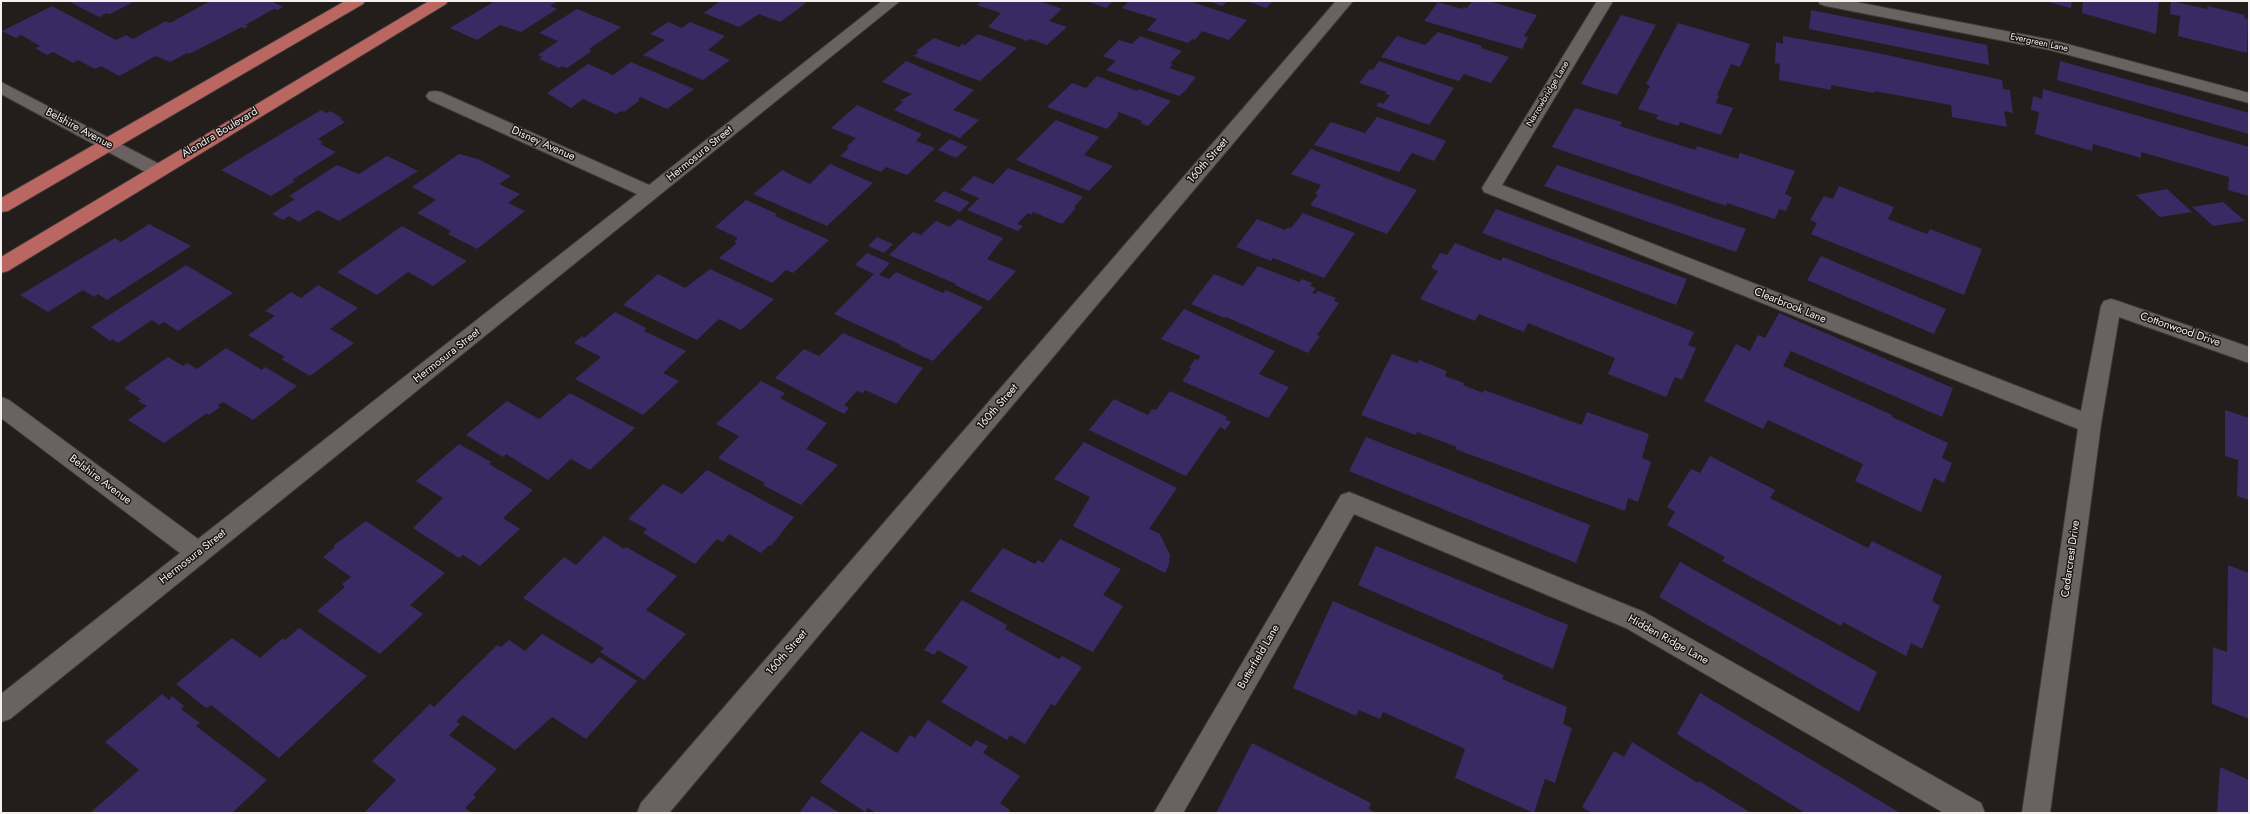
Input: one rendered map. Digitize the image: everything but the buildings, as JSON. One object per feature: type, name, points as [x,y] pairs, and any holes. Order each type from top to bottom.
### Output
[{"type":"main road","points":[[1,206],[357,1]]},
{"type":"main road","name":"Alondra Boulevard","points":[[1,266],[440,1]]},
{"type":"street","name":"Hermosura Street","points":[[1,710],[892,1]]},
{"type":"street","name":"160th Street","points":[[651,813],[1345,1]]},
{"type":"street","name":"Narrowbridge Lane","points":[[1491,188],[1606,1]]},
{"type":"street","name":"Evergreen Lane","points":[[1826,1],[2052,45],[2249,98]]},
{"type":"street","name":"Belshire Avenue","points":[[1,87],[158,171]]},
{"type":"street","name":"Disney Avenue","points":[[435,96],[651,193]]},
{"type":"street","name":"Clearbrook Lane","points":[[1491,188],[2090,424]]},
{"type":"street","name":"Cedarcrest Drive","points":[[2036,813],[2090,424],[2111,306]]},
{"type":"street","name":"Cottonwood Drive","points":[[2111,306],[2249,355]]},
{"type":"street","name":"Belshire Avenue","points":[[1,406],[198,553]]},
{"type":"street","name":"Butterfield Lane","points":[[1168,813],[1349,502]]},
{"type":"street","name":"Hidden Ridge Lane","points":[[1349,502],[1635,620],[1971,813]]}]
